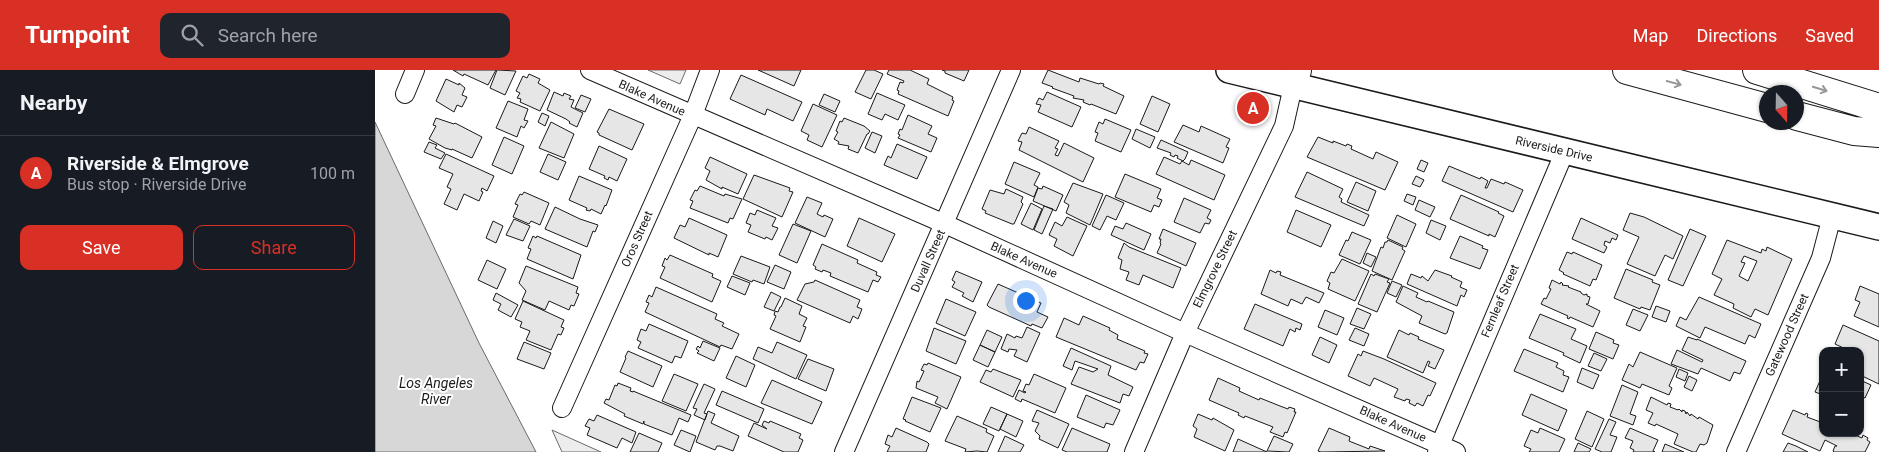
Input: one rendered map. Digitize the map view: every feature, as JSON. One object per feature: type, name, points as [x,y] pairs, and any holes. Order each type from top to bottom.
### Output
[{"type":"highway","points":[[1627,70],[1759,106]]},
{"type":"highway","points":[[1757,70],[1879,108]]},
{"type":"highway","points":[[1804,118],[1854,131],[1879,133]]},
{"type":"main road","name":"Riverside Drive","points":[[1229,70],[1295,78],[1565,151],[1879,227]]},
{"type":"street","points":[[405,94],[415,70]]},
{"type":"street","name":"Blake Avenue","points":[[590,70],[945,224],[1438,448],[1456,452]]},
{"type":"street","name":"Oros Street","points":[[562,408],[693,115],[710,70]]},
{"type":"street","name":"Duvall Street","points":[[843,452],[945,224],[1011,70]]},
{"type":"street","name":"Elmgrove Street","points":[[1134,452],[1185,333],[1284,126],[1295,78]]},
{"type":"street","name":"Fernleaf Street","points":[[1438,448],[1565,151]]},
{"type":"street","name":"Gatewood Street","points":[[1736,452],[1821,258],[1832,216]]},
{"type":"shaded area","points":[[648,70],[686,70],[680,84]]},
{"type":"shaded area","points":[[552,430],[601,452],[562,452]]},
{"type":"water","name":"Los Angeles River","points":[[375,122],[479,343],[536,452],[375,452]]},
{"type":"building","points":[[453,70],[496,70],[488,85],[464,74],[463,76]]},
{"type":"building","points":[[497,70],[516,71],[505,95],[490,88]]},
{"type":"building","points":[[758,70],[801,70],[794,86]]},
{"type":"building","points":[[866,70],[874,70],[883,74],[871,99],[855,92]]},
{"type":"building","points":[[889,70],[910,70],[929,79],[927,84],[953,97],[952,100],[954,101],[948,116],[898,94],[899,91],[897,90],[900,82],[903,83],[904,81],[887,74]]},
{"type":"building","points":[[942,70],[969,70],[964,81]]},
{"type":"building","points":[[1048,70],[1079,82],[1080,78],[1104,84],[1103,86],[1124,96],[1116,114],[1083,102],[1084,100],[1073,98],[1074,96],[1042,83]]},
{"type":"building","points":[[529,74],[540,79],[538,83],[550,90],[540,111],[520,102],[521,99],[517,98],[520,93],[516,91],[523,76],[527,78]]},
{"type":"building","points":[[741,75],[802,102],[793,121],[767,109],[765,115],[730,99]]},
{"type":"building","points":[[446,79],[459,85],[459,83],[465,88],[462,95],[467,97],[462,107],[457,105],[454,112],[436,101]]},
{"type":"building","points":[[554,92],[563,96],[564,93],[571,96],[569,99],[574,100],[571,107],[583,113],[577,127],[566,119],[547,110]]},
{"type":"building","points":[[1047,92],[1081,107],[1072,127],[1038,112],[1041,105],[1036,104],[1039,98],[1043,100]]},
{"type":"building","points":[[877,93],[905,105],[898,120],[885,114],[882,120],[868,114]]},
{"type":"building","points":[[824,94],[840,101],[835,112],[819,105]]},
{"type":"building","points":[[581,95],[591,99],[585,112],[575,108]]},
{"type":"building","points":[[1152,96],[1170,104],[1158,132],[1140,124]]},
{"type":"building","points":[[508,101],[528,109],[524,120],[528,121],[524,128],[521,126],[517,137],[496,128]]},
{"type":"building","points":[[813,104],[837,115],[822,147],[807,140],[809,135],[801,131]]},
{"type":"building","points":[[609,109],[644,124],[632,150],[599,135],[597,132]]},
{"type":"building","points":[[542,113],[549,116],[545,126],[538,122]]},
{"type":"building","points":[[908,115],[932,126],[928,134],[937,138],[931,152],[898,138],[900,129],[902,130]]},
{"type":"building","points":[[436,118],[455,123],[482,137],[472,158],[445,148],[429,139],[436,126],[433,125]]},
{"type":"building","points":[[844,118],[864,126],[870,131],[858,153],[848,149],[849,146],[838,144],[839,142],[834,139],[838,132],[836,131],[840,121],[842,122]]},
{"type":"building","points":[[1105,119],[1131,130],[1121,152],[1095,141],[1098,133],[1095,132],[1099,122],[1103,124]]},
{"type":"building","points":[[551,122],[574,134],[564,158],[539,148]]},
{"type":"building","points":[[1183,125],[1199,132],[1201,126],[1230,139],[1226,147],[1229,148],[1223,163],[1174,142]]},
{"type":"building","points":[[1029,127],[1059,141],[1055,148],[1058,149],[1055,155],[1058,156],[1064,143],[1094,158],[1083,182],[1019,150],[1022,142],[1018,141],[1022,133],[1026,134]]},
{"type":"building","points":[[1136,129],[1155,137],[1150,148],[1132,139]]},
{"type":"building","points":[[872,132],[882,136],[875,153],[865,148]]},
{"type":"building","points":[[504,137],[524,146],[512,174],[492,165]]},
{"type":"building","points":[[1318,137],[1333,143],[1333,141],[1346,146],[1347,144],[1352,146],[1351,149],[1373,159],[1376,152],[1398,162],[1385,190],[1307,157]]},
{"type":"building","points":[[1161,140],[1188,152],[1185,159],[1183,161],[1177,158],[1178,156],[1175,155],[1174,157],[1170,155],[1171,153],[1157,148]]},
{"type":"building","points":[[429,142],[437,145],[435,148],[445,153],[441,159],[424,152]]},
{"type":"building","points":[[897,144],[927,157],[917,179],[884,165],[888,156],[891,158]]},
{"type":"building","points":[[599,146],[627,159],[617,181],[609,177],[608,180],[604,178],[605,176],[589,169]]},
{"type":"building","points":[[446,154],[494,176],[487,191],[482,188],[481,191],[483,192],[479,201],[464,194],[457,210],[444,204],[451,189],[447,187],[453,174],[439,168]]},
{"type":"building","points":[[548,154],[566,162],[558,180],[540,172]]},
{"type":"building","points":[[710,157],[747,174],[738,194],[722,187],[722,189],[706,180],[710,171],[705,168]]},
{"type":"building","points":[[1164,157],[1180,164],[1182,161],[1189,165],[1191,160],[1225,175],[1214,200],[1156,174]]},
{"type":"building","points":[[1421,160],[1428,163],[1424,172],[1417,169]]},
{"type":"building","points":[[1014,162],[1040,173],[1034,185],[1038,187],[1034,197],[1005,184]]},
{"type":"building","points":[[1449,166],[1488,181],[1485,188],[1487,188],[1491,179],[1504,184],[1505,182],[1523,190],[1513,212],[1442,181]]},
{"type":"building","points":[[1307,172],[1343,189],[1339,197],[1342,199],[1341,202],[1369,215],[1364,226],[1295,197]]},
{"type":"building","points":[[1125,174],[1161,189],[1157,198],[1162,200],[1159,207],[1154,205],[1151,212],[1115,197]]},
{"type":"building","points":[[754,175],[790,188],[789,191],[793,192],[782,217],[743,199]]},
{"type":"building","points":[[579,176],[612,190],[601,214],[591,209],[590,211],[586,210],[587,208],[569,200]]},
{"type":"building","points":[[1416,176],[1424,180],[1420,187],[1412,184]]},
{"type":"building","points":[[1356,182],[1376,191],[1368,211],[1347,202]]},
{"type":"building","points":[[1073,183],[1103,194],[1090,225],[1066,213],[1069,205],[1064,202]]},
{"type":"building","points":[[700,186],[724,196],[725,194],[742,199],[733,219],[730,218],[728,223],[690,208],[693,201],[690,200],[695,190],[697,191]]},
{"type":"building","points":[[1043,186],[1063,195],[1056,211],[1033,201],[1038,188],[1042,189]]},
{"type":"building","points":[[1006,189],[1023,197],[1021,202],[1023,204],[1014,224],[985,213],[986,211],[982,209],[990,190],[1004,194]]},
{"type":"building","points":[[524,192],[549,203],[540,225],[531,221],[529,224],[513,217],[518,205],[515,204],[520,194],[522,195]]},
{"type":"building","points":[[1407,194],[1416,197],[1413,205],[1404,201]]},
{"type":"building","points":[[1106,195],[1124,203],[1116,220],[1107,216],[1100,230],[1092,226]]},
{"type":"building","points":[[1461,195],[1504,216],[1495,237],[1450,219]]},
{"type":"building","points":[[807,197],[822,203],[817,214],[833,219],[825,237],[795,223]]},
{"type":"building","points":[[1184,198],[1211,210],[1207,218],[1211,220],[1209,224],[1205,223],[1200,233],[1174,222]]},
{"type":"building","points":[[1419,200],[1435,207],[1430,217],[1415,210]]},
{"type":"building","points":[[1031,203],[1042,209],[1033,230],[1021,224]]},
{"type":"building","points":[[1044,206],[1053,209],[1042,234],[1034,230]]},
{"type":"building","points":[[555,207],[598,225],[595,232],[593,231],[587,247],[545,229]]},
{"type":"building","points":[[757,210],[776,218],[772,226],[778,228],[772,240],[748,232],[751,225],[746,223],[750,213],[755,215]]},
{"type":"building","points":[[1296,210],[1331,225],[1321,247],[1287,232]]},
{"type":"building","points":[[1630,213],[1644,217],[1683,236],[1673,259],[1665,255],[1655,276],[1627,264],[1639,237],[1623,230]]},
{"type":"building","points":[[1397,215],[1416,224],[1406,247],[1387,238]]},
{"type":"building","points":[[1067,217],[1087,226],[1073,256],[1054,246],[1057,239],[1049,235],[1055,222],[1062,226]]},
{"type":"building","points":[[689,218],[727,235],[718,257],[709,253],[709,255],[674,238],[680,225],[685,227]]},
{"type":"building","points":[[859,218],[895,234],[882,262],[847,246]]},
{"type":"building","points":[[1581,218],[1618,235],[1616,240],[1612,238],[1610,243],[1605,241],[1604,245],[1607,247],[1604,253],[1572,239]]},
{"type":"building","points":[[514,219],[530,226],[523,241],[506,235]]},
{"type":"building","points":[[1431,220],[1446,226],[1440,240],[1426,233]]},
{"type":"building","points":[[493,221],[503,226],[496,243],[486,238]]},
{"type":"building","points":[[1126,223],[1151,234],[1144,250],[1111,235],[1115,226],[1123,229]]},
{"type":"building","points":[[793,224],[811,231],[797,263],[779,255]]},
{"type":"building","points":[[1163,229],[1196,243],[1186,266],[1157,253],[1161,244],[1161,239],[1159,239]]},
{"type":"building","points":[[1690,229],[1706,236],[1683,286],[1668,280]]},
{"type":"building","points":[[1352,232],[1371,240],[1360,264],[1339,255]]},
{"type":"building","points":[[533,236],[581,255],[573,279],[527,259],[531,249],[528,248]]},
{"type":"building","points":[[1460,236],[1488,250],[1480,269],[1450,258]]},
{"type":"building","points":[[1388,240],[1403,247],[1402,249],[1405,251],[1392,280],[1372,271],[1381,247],[1383,248]]},
{"type":"building","points":[[1727,240],[1761,253],[1762,249],[1766,251],[1767,247],[1792,259],[1768,315],[1755,309],[1751,317],[1733,308],[1734,304],[1714,295],[1722,279],[1712,274]],"holes":[[[1744,256],[1757,261],[1748,281],[1739,276],[1745,263],[1741,262]]]},
{"type":"building","points":[[1124,243],[1129,247],[1181,268],[1173,288],[1143,275],[1139,285],[1126,280],[1129,272],[1120,269],[1122,260],[1118,258]]},
{"type":"building","points":[[822,244],[858,260],[857,263],[877,272],[876,275],[881,277],[878,282],[873,280],[868,292],[830,276],[831,273],[815,269],[816,267],[813,265]]},
{"type":"building","points":[[1567,252],[1572,254],[1573,252],[1602,265],[1596,280],[1593,279],[1590,286],[1563,274],[1559,270]]},
{"type":"building","points":[[1367,253],[1376,257],[1371,267],[1363,263]]},
{"type":"building","points":[[670,255],[713,274],[712,277],[721,281],[712,302],[660,278],[665,267],[662,266],[665,258],[667,260]]},
{"type":"building","points":[[741,256],[770,267],[764,284],[753,280],[752,282],[733,274]]},
{"type":"building","points":[[1342,259],[1369,271],[1355,301],[1328,289],[1330,283],[1327,281],[1331,272],[1334,273]]},
{"type":"building","points":[[487,260],[506,269],[497,289],[478,280]]},
{"type":"building","points":[[775,265],[791,272],[784,289],[767,282]]},
{"type":"building","points":[[526,266],[578,287],[576,293],[579,294],[574,306],[571,305],[569,310],[549,301],[545,310],[522,300],[526,291],[519,283]]},
{"type":"building","points":[[1626,269],[1653,280],[1652,282],[1660,285],[1650,310],[1641,307],[1640,309],[1614,298]]},
{"type":"building","points":[[1270,270],[1276,273],[1277,271],[1281,272],[1280,275],[1324,293],[1319,303],[1306,297],[1302,304],[1291,299],[1288,306],[1261,294]]},
{"type":"building","points":[[1435,270],[1462,282],[1460,287],[1467,290],[1464,297],[1461,295],[1457,306],[1407,284],[1411,274],[1421,278],[1422,276],[1428,281]]},
{"type":"building","points":[[956,271],[982,282],[973,302],[962,296],[964,293],[952,287],[955,282],[952,280]]},
{"type":"building","points":[[1371,274],[1389,279],[1387,282],[1390,283],[1377,312],[1358,304]]},
{"type":"building","points":[[732,276],[750,283],[745,295],[727,287]]},
{"type":"building","points":[[815,280],[860,300],[857,307],[862,309],[858,319],[853,316],[850,323],[797,300],[805,284]]},
{"type":"building","points":[[1552,280],[1560,284],[1561,282],[1562,285],[1569,286],[1590,297],[1588,304],[1586,304],[1600,311],[1593,327],[1570,317],[1569,319],[1567,318],[1568,316],[1541,304],[1551,289],[1549,288]]},
{"type":"building","points":[[1392,281],[1402,285],[1396,297],[1387,293]]},
{"type":"building","points":[[998,284],[1041,303],[1037,312],[1048,317],[1042,328],[1032,324],[1031,326],[987,305]]},
{"type":"building","points":[[1403,286],[1418,293],[1416,297],[1454,312],[1447,333],[1445,334],[1419,323],[1422,316],[1396,302]]},
{"type":"building","points":[[1860,286],[1879,294],[1879,327],[1854,316],[1860,302],[1855,300]]},
{"type":"building","points":[[656,287],[717,314],[715,319],[724,323],[722,326],[739,334],[732,349],[721,345],[720,347],[645,312],[649,303],[646,302],[649,295],[652,297]]},
{"type":"building","points":[[771,292],[781,297],[774,311],[764,307]]},
{"type":"building","points":[[496,293],[518,305],[511,317],[498,310],[501,304],[493,300]]},
{"type":"building","points":[[1699,297],[1761,324],[1755,338],[1749,335],[1745,344],[1705,327],[1700,338],[1676,326],[1680,317],[1686,320]]},
{"type":"building","points":[[785,298],[802,306],[799,314],[807,318],[803,326],[806,327],[800,342],[770,329],[776,316],[774,315],[775,311],[778,312]]},
{"type":"building","points":[[946,299],[976,312],[965,336],[936,323]]},
{"type":"building","points":[[523,301],[564,320],[561,327],[564,328],[561,335],[558,334],[551,350],[526,340],[530,331],[520,327],[522,322],[515,319]]},
{"type":"building","points":[[1255,304],[1302,324],[1300,330],[1296,328],[1295,332],[1290,329],[1283,346],[1244,329]]},
{"type":"building","points":[[1656,306],[1670,311],[1666,322],[1652,317]]},
{"type":"building","points":[[1357,308],[1371,314],[1364,329],[1350,324]]},
{"type":"building","points":[[1633,309],[1648,315],[1640,331],[1626,325]]},
{"type":"building","points":[[1325,310],[1344,318],[1337,335],[1318,327]]},
{"type":"building","points":[[1540,314],[1576,329],[1571,339],[1587,346],[1580,363],[1563,355],[1564,353],[1529,338]]},
{"type":"building","points":[[1083,316],[1110,328],[1109,330],[1118,335],[1117,339],[1145,351],[1144,353],[1148,354],[1144,363],[1140,362],[1136,370],[1056,337],[1064,318],[1079,325]]},
{"type":"building","points":[[649,324],[688,341],[681,358],[675,356],[672,363],[638,348],[641,342],[637,340],[641,329],[646,331]]},
{"type":"building","points":[[1843,325],[1879,341],[1879,384],[1864,377],[1864,347],[1841,347],[1835,344]]},
{"type":"building","points":[[1027,327],[1040,333],[1027,362],[1014,356],[1017,350],[1009,349],[1008,352],[1001,349],[1007,334],[1015,338],[1016,336],[1022,338]]},
{"type":"building","points":[[934,328],[966,341],[956,364],[926,351]]},
{"type":"building","points":[[1355,328],[1369,334],[1364,346],[1349,340]]},
{"type":"building","points":[[987,330],[1002,337],[995,352],[980,345]]},
{"type":"building","points":[[1399,330],[1419,337],[1418,339],[1444,350],[1435,369],[1428,366],[1430,362],[1428,361],[1423,373],[1387,357]]},
{"type":"building","points":[[1596,332],[1614,340],[1613,343],[1619,345],[1613,359],[1589,349]]},
{"type":"building","points":[[1320,337],[1337,345],[1329,363],[1312,355]]},
{"type":"building","points":[[1688,337],[1697,339],[1746,361],[1740,374],[1734,372],[1730,381],[1701,368],[1698,374],[1671,364],[1677,350],[1702,362],[1703,360],[1682,350]]},
{"type":"building","points":[[703,341],[720,348],[714,361],[697,353],[699,351],[696,349],[698,346],[700,348]]},
{"type":"building","points":[[524,342],[551,353],[544,369],[517,359]]},
{"type":"building","points":[[777,342],[807,355],[796,379],[753,359],[758,347],[772,353]]},
{"type":"building","points":[[980,345],[995,352],[988,367],[973,360]]},
{"type":"building","points":[[1071,348],[1111,366],[1108,375],[1133,387],[1129,396],[1123,394],[1120,403],[1071,384],[1079,367],[1093,372],[1098,369],[1075,361],[1072,370],[1063,366]]},
{"type":"building","points":[[1524,349],[1558,363],[1556,367],[1564,371],[1563,375],[1569,377],[1563,392],[1514,371]]},
{"type":"building","points":[[628,351],[662,366],[653,387],[620,372]]},
{"type":"building","points":[[1363,351],[1436,383],[1423,406],[1417,403],[1415,406],[1409,403],[1410,400],[1406,399],[1405,401],[1394,397],[1398,389],[1374,378],[1370,386],[1348,376],[1358,354],[1361,356]]},
{"type":"building","points":[[1640,352],[1677,368],[1669,386],[1672,388],[1669,395],[1642,384],[1640,388],[1622,380],[1629,364],[1633,367]]},
{"type":"building","points":[[1594,353],[1607,359],[1601,371],[1588,366]]},
{"type":"building","points":[[736,356],[755,365],[746,387],[726,378]]},
{"type":"building","points":[[808,359],[834,369],[826,391],[798,379]]},
{"type":"building","points":[[928,363],[961,377],[947,409],[935,403],[938,397],[916,388],[917,381],[919,382],[924,371],[921,370],[924,364],[927,365]]},
{"type":"building","points":[[1582,368],[1599,375],[1593,389],[1577,382]]},
{"type":"building","points":[[993,369],[1021,380],[1013,397],[980,382],[986,370],[991,372]]},
{"type":"building","points":[[1679,369],[1688,373],[1685,381],[1676,377]]},
{"type":"building","points":[[674,374],[698,384],[686,411],[662,401]]},
{"type":"building","points":[[1034,374],[1066,388],[1055,413],[1022,399],[1021,402],[1015,399],[1019,390],[1026,392],[1023,391],[1026,384],[1029,385]]},
{"type":"building","points":[[1689,376],[1697,380],[1692,391],[1684,387]]},
{"type":"building","points":[[1218,378],[1240,388],[1239,391],[1259,400],[1260,398],[1288,409],[1289,407],[1295,409],[1294,412],[1296,412],[1287,433],[1285,432],[1283,437],[1270,432],[1273,427],[1245,416],[1244,418],[1238,415],[1239,413],[1209,400]]},
{"type":"building","points":[[772,380],[822,402],[812,424],[761,403]]},
{"type":"building","points":[[1864,382],[1871,385],[1864,398]]},
{"type":"building","points":[[618,383],[631,388],[630,391],[691,415],[688,422],[679,418],[672,435],[644,424],[644,421],[643,424],[624,416],[625,414],[604,403],[606,399],[609,400],[615,385],[617,386]]},
{"type":"building","points":[[1819,383],[1819,394],[1815,392]]},
{"type":"building","points":[[704,384],[715,389],[704,413],[707,414],[705,420],[694,415],[697,409],[693,408]]},
{"type":"building","points":[[1622,385],[1638,392],[1630,414],[1636,416],[1633,425],[1610,416]]},
{"type":"building","points":[[722,391],[764,409],[758,423],[716,405]]},
{"type":"building","points":[[1531,394],[1567,410],[1558,431],[1522,415]]},
{"type":"building","points":[[1086,395],[1120,410],[1113,425],[1106,423],[1104,428],[1077,417]]},
{"type":"building","points":[[912,397],[941,408],[930,432],[903,419]]},
{"type":"building","points":[[1651,397],[1667,405],[1668,403],[1671,404],[1670,407],[1679,409],[1682,412],[1682,410],[1685,411],[1690,416],[1691,414],[1698,419],[1699,417],[1713,425],[1707,443],[1704,445],[1700,444],[1696,452],[1693,452],[1674,444],[1678,434],[1656,424],[1655,426],[1648,423],[1653,413],[1646,410]]},
{"type":"building","points":[[991,407],[1007,414],[999,431],[983,424]]},
{"type":"building","points":[[1037,410],[1069,424],[1058,448],[1039,439],[1040,436],[1035,431],[1039,423],[1032,421]]},
{"type":"building","points":[[1793,410],[1805,415],[1806,413],[1808,414],[1807,417],[1819,422],[1819,437],[1862,438],[1864,436],[1870,442],[1865,452],[1834,452],[1835,446],[1837,446],[1825,440],[1820,451],[1782,434]]},
{"type":"building","points":[[708,411],[715,414],[711,423],[739,436],[733,451],[720,446],[717,446],[715,450],[696,442]]},
{"type":"building","points":[[1587,411],[1604,419],[1592,447],[1575,439]]},
{"type":"building","points":[[1007,414],[1023,421],[1016,437],[1000,429]]},
{"type":"building","points":[[1198,414],[1212,420],[1213,418],[1234,430],[1225,451],[1194,437],[1197,429],[1193,426]]},
{"type":"building","points":[[597,415],[636,432],[632,443],[622,438],[617,448],[587,435],[590,428],[585,426],[589,419],[594,421]]},
{"type":"building","points":[[957,416],[987,429],[986,432],[994,436],[987,452],[965,452],[966,449],[945,441]]},
{"type":"building","points":[[1609,419],[1616,422],[1610,435],[1617,437],[1611,452],[1602,452],[1595,449]]},
{"type":"building","points":[[764,421],[769,423],[770,421],[801,434],[799,438],[803,440],[798,452],[784,452],[748,436],[754,423],[767,429],[762,425]]},
{"type":"building","points":[[896,428],[927,442],[929,444],[926,452],[887,452],[890,446],[885,444],[888,435],[892,437]]},
{"type":"building","points":[[1072,428],[1110,444],[1107,452],[1067,452],[1062,450]]},
{"type":"building","points":[[1329,428],[1350,437],[1349,441],[1369,449],[1370,446],[1385,451],[1318,451]]},
{"type":"building","points":[[1540,428],[1565,439],[1559,452],[1529,452],[1531,449],[1524,446],[1531,430],[1538,433]]},
{"type":"building","points":[[1630,428],[1658,440],[1653,451],[1655,452],[1633,452],[1634,450],[1630,448],[1633,441],[1625,438]]},
{"type":"building","points":[[681,430],[696,436],[690,452],[674,445]]},
{"type":"building","points":[[639,433],[662,443],[658,452],[630,452]]},
{"type":"building","points":[[1005,436],[1024,445],[1020,452],[998,452]]},
{"type":"building","points":[[1274,436],[1293,444],[1289,452],[1267,451]]},
{"type":"building","points":[[1238,439],[1267,452],[1233,452]]},
{"type":"building","points":[[1578,443],[1591,449],[1589,452],[1574,452]]},
{"type":"building","points":[[1788,443],[1796,446],[1808,452],[1783,452]]},
{"type":"building","points":[[1665,444],[1684,452],[1662,452]]},
{"type":"place","name":"Riverside & Elmgrove","points":[[1253,108]]}]
